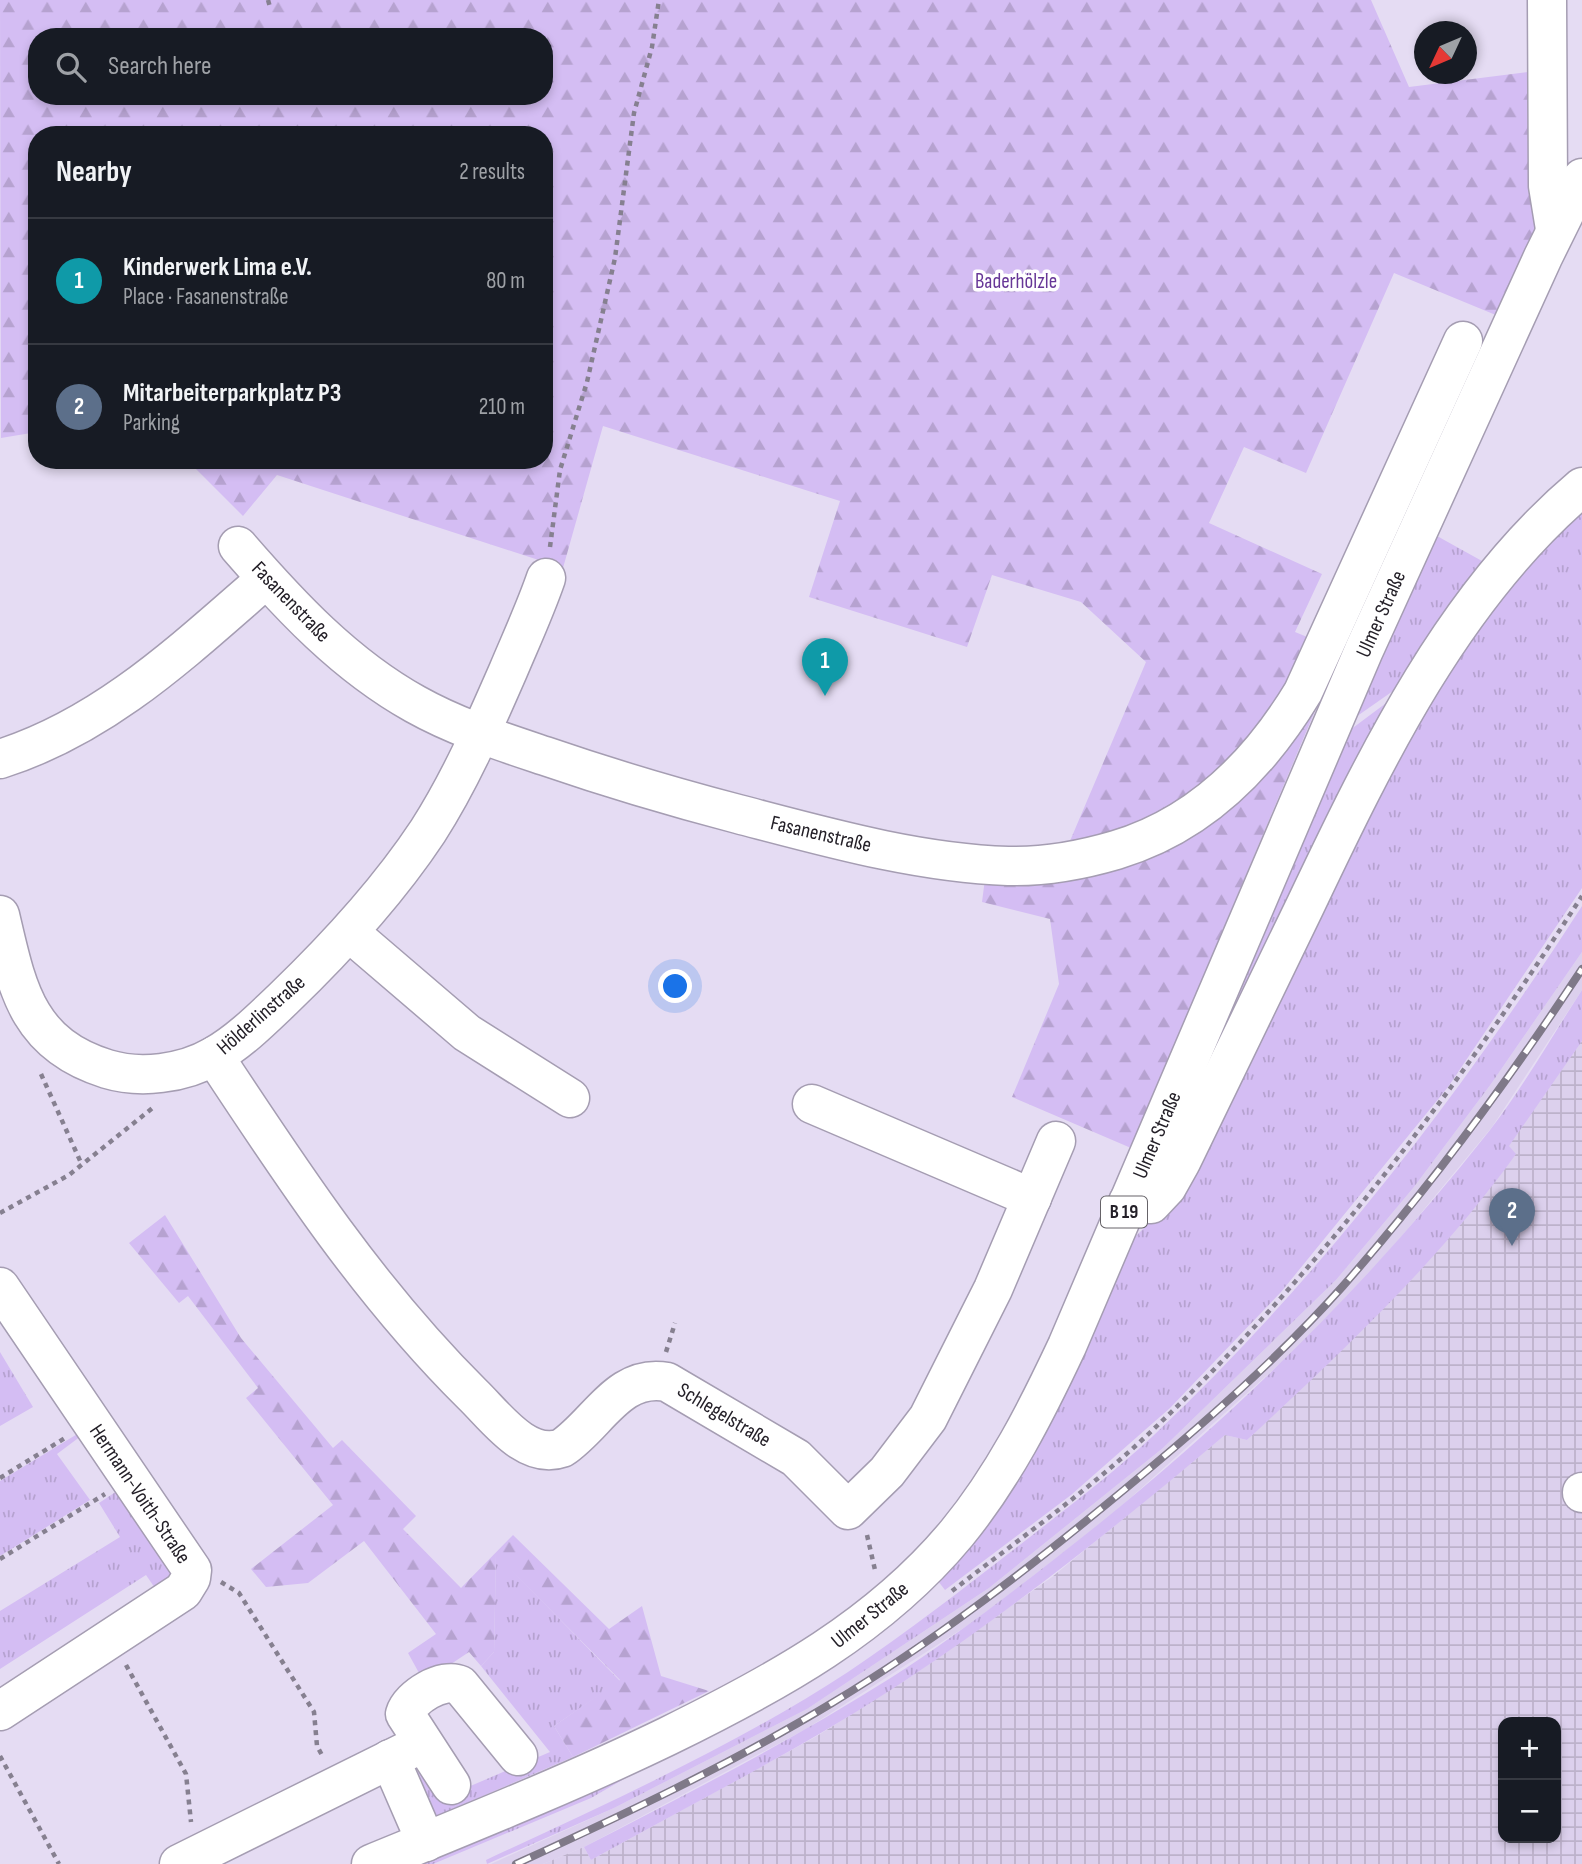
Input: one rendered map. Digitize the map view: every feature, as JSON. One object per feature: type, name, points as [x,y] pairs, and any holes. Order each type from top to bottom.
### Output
[{"type":"street","points":[[1547,0],[1549,243]]},
{"type":"street","name":"B 19","points":[[1549,243],[1582,178]]},
{"type":"street","name":"Ulmer Straße","points":[[371,1864],[591,1773],[727,1707],[819,1655],[893,1599],[955,1535],[1019,1442],[1067,1346],[1354,673],[1549,243]]},
{"type":"street","name":"Fasanenstraße","points":[[238,546],[265,579],[326,639],[384,685],[448,721],[480,735],[683,800],[909,854],[1010,866],[1084,858],[1146,840],[1179,823],[1237,780],[1272,741],[1303,692],[1463,341]]},
{"type":"street","points":[[1128,1202],[1151,1204],[1177,1171],[1360,792],[1429,674],[1494,576],[1515,551],[1582,487]]},
{"type":"street","name":"Hölderlinstraße","points":[[0,915],[16,986],[29,1013],[46,1034],[97,1065],[117,1072],[160,1072],[186,1068],[214,1056],[270,1012],[349,932],[428,831],[480,735],[545,578]]},
{"type":"street","points":[[0,760],[61,735],[118,701],[177,655],[265,579]]},
{"type":"street","points":[[349,932],[467,1033],[570,1098]]},
{"type":"street","name":"Schlegelstraße","points":[[214,1056],[316,1210],[386,1302],[429,1351],[526,1444],[552,1451],[562,1448],[625,1389],[647,1380],[667,1382],[796,1458],[848,1510],[887,1472],[929,1418],[993,1289],[1056,1141]]},
{"type":"street","points":[[812,1104],[1032,1198]]},
{"type":"street","name":"Hermann-Voith-Straße","points":[[0,1287],[129,1479],[189,1562],[191,1578],[183,1591],[0,1711]]},
{"type":"street","points":[[426,1842],[406,1751],[406,1710],[442,1683],[454,1682],[460,1685],[518,1756]]},
{"type":"street","points":[[191,1858],[406,1751]]},
{"type":"street","points":[[406,1751],[451,1785]]},
{"type":"path","points":[[268,0],[270,7]]},
{"type":"path","points":[[545,578],[560,470],[587,382],[615,258],[634,113],[652,47],[659,0]]},
{"type":"path","points":[[943,1597],[1075,1496],[1162,1422],[1285,1294],[1383,1178],[1457,1081],[1582,896]]},
{"type":"path","points":[[46,1034],[36,1049],[39,1068],[82,1165]]},
{"type":"path","points":[[0,1213],[82,1165],[157,1103],[162,1096],[160,1072]]},
{"type":"path","points":[[0,1478],[91,1422]]},
{"type":"path","points":[[0,1559],[129,1479]]},
{"type":"path","points":[[871,1542],[876,1575]]},
{"type":"path","points":[[191,1578],[223,1582],[239,1593],[314,1712],[317,1746],[339,1785]]},
{"type":"path","points":[[111,1639],[186,1774],[191,1858]]},
{"type":"path","points":[[0,1756],[58,1864]]},
{"type":"shaded area","points":[[1582,952],[1582,990],[1492,1127],[1397,1242],[1304,1342],[1107,1519],[973,1622],[806,1729],[584,1847],[543,1864],[491,1864],[614,1808],[807,1709],[989,1588],[1163,1448],[1336,1280],[1414,1187],[1491,1084]]},
{"type":"shaded area","points":[[1582,1041],[1582,1864],[543,1864],[584,1847],[591,1860],[817,1736],[909,1678],[1052,1577],[1225,1435],[1247,1440],[1403,1288]]},
{"type":"green space","name":"Baderhölzle","points":[[0,0],[1371,0],[1409,87],[1477,84],[1477,78],[1536,71],[1547,225],[1503,318],[1394,273],[1306,473],[1244,447],[1209,523],[1322,574],[1295,632],[1317,641],[1251,751],[1151,822],[1067,848],[1146,662],[1081,602],[992,575],[967,647],[809,597],[840,501],[603,426],[563,568],[277,475],[243,516],[196,469],[553,469],[553,126],[28,126],[28,434],[1,438]]},
{"type":"green space","points":[[1582,494],[1582,888],[1448,1087],[1281,1292],[1170,1408],[1071,1495],[945,1590],[938,1581],[991,1519],[1129,1243],[1162,1205],[1434,676]]},
{"type":"green space","points":[[1437,536],[1491,566],[1413,677],[1353,719]]},
{"type":"green space","points":[[1417,680],[1154,1182],[1350,730]]},
{"type":"green space","points":[[1320,699],[1131,1148],[1012,1097],[1059,984],[1050,919],[982,902],[986,871],[1096,864]]},
{"type":"green space","points":[[1582,906],[1582,952],[1491,1084],[1414,1187],[1336,1280],[1163,1448],[989,1588],[807,1709],[614,1808],[487,1864],[486,1860],[716,1749],[805,1699],[892,1641],[1105,1478],[1153,1436],[1214,1376],[1329,1250],[1436,1116]]},
{"type":"green space","points":[[1582,990],[1582,1041],[1509,1146],[1516,1154],[1487,1193],[1423,1268],[1389,1303],[1247,1440],[1225,1435],[1031,1591],[950,1650],[870,1703],[792,1750],[591,1860],[584,1847],[777,1745],[852,1702],[931,1651],[1052,1561],[1171,1463],[1284,1359],[1391,1248],[1490,1130]]},
{"type":"green space","points":[[165,1215],[241,1338],[333,1448],[342,1440],[416,1516],[403,1529],[461,1588],[513,1535],[609,1629],[642,1606],[661,1676],[709,1691],[573,1757],[554,1726],[620,1680],[496,1555],[494,1652],[481,1666],[469,1652],[424,1682],[408,1653],[436,1634],[364,1541],[308,1583],[266,1587],[251,1569],[333,1505],[246,1398],[258,1388],[188,1296],[179,1303],[129,1243]]},
{"type":"green space","points":[[0,1352],[33,1407],[0,1426]]},
{"type":"green space","points":[[79,1433],[81,1436],[57,1454],[90,1500],[0,1556],[0,1481]]},
{"type":"green space","points":[[117,1491],[175,1579],[157,1591],[146,1575],[0,1669],[0,1611],[120,1537],[99,1503]]},
{"type":"green space","points":[[496,1554],[620,1681],[554,1726],[573,1757],[434,1817],[414,1773],[421,1770],[440,1799],[550,1752],[481,1666],[494,1652]]},
{"type":"green space","points":[[662,1757],[591,1798],[433,1864],[416,1864]]},
{"type":"railway","points":[[516,1864],[716,1768],[832,1703],[945,1628],[1090,1518],[1210,1417],[1265,1366],[1343,1286],[1468,1132],[1582,969]]},
{"type":"place","name":"Kinderwerk Lima e.V.","points":[[825,696]]},
{"type":"place","name":"Mitarbeiterparkplatz P3","points":[[1512,1246]]}]
